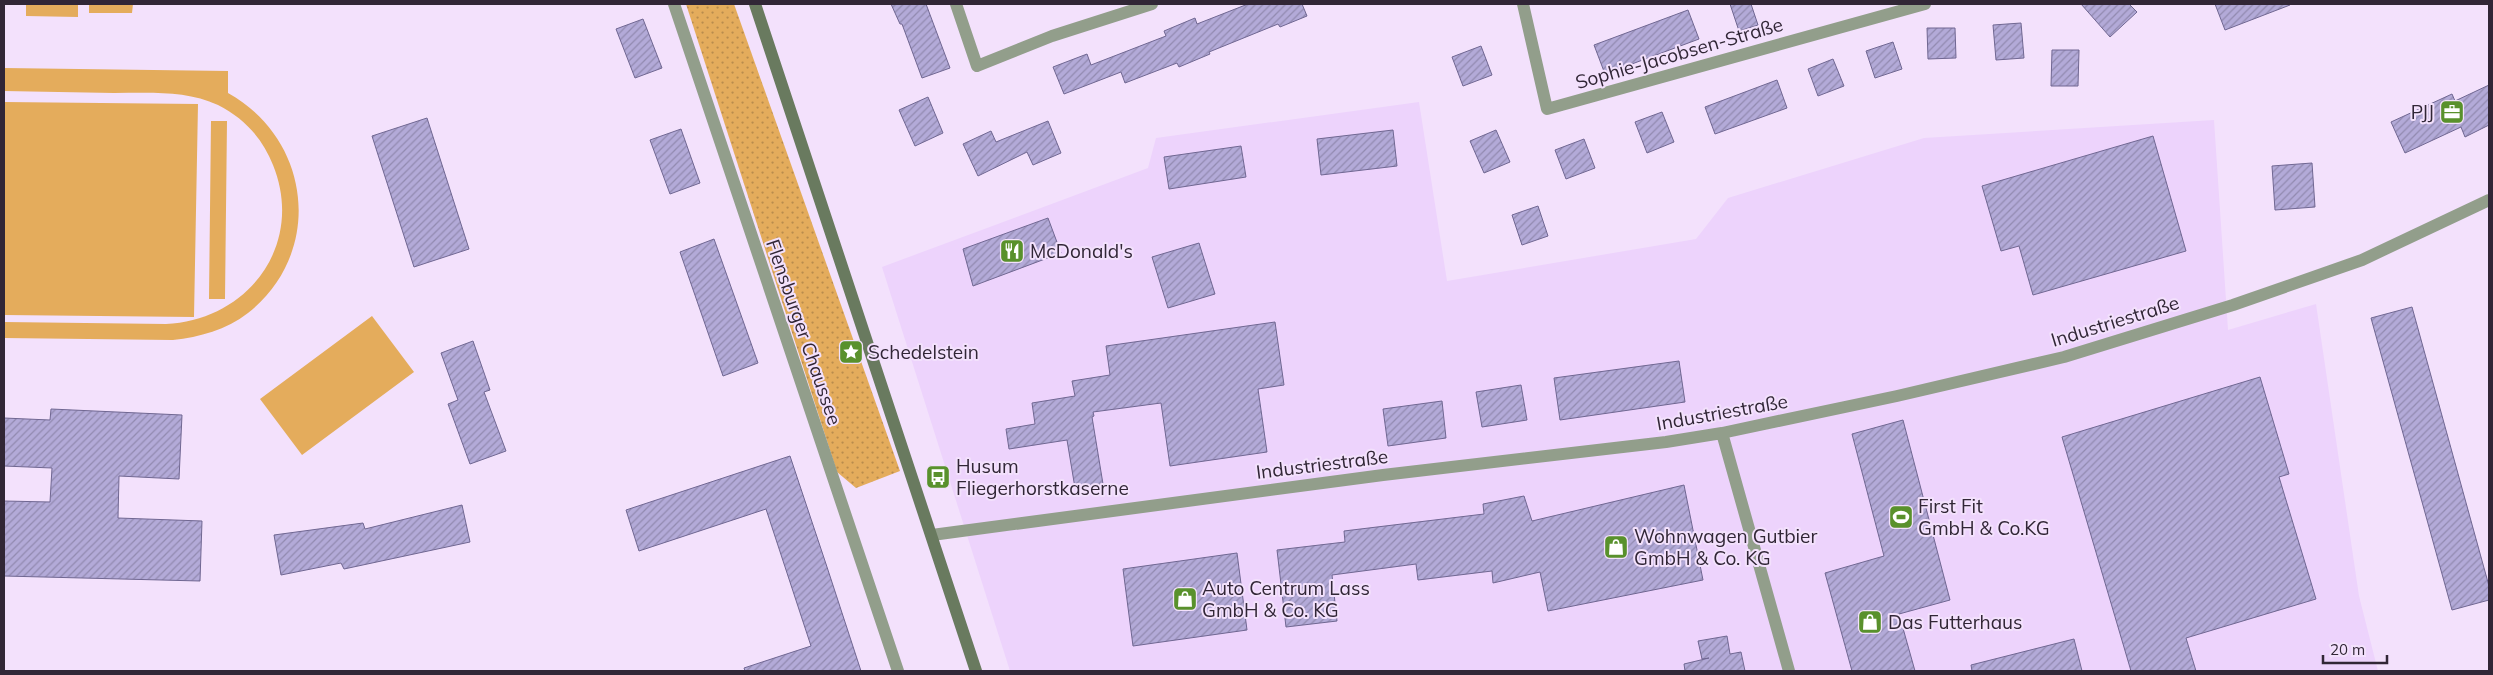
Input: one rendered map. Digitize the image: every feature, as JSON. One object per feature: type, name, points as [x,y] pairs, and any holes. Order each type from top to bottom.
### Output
[{"type":"main road","points":[[755,4],[976,671]]},
{"type":"street","name":"Flensburger Chaussee","points":[[674,4],[898,671]]},
{"type":"street","points":[[956,4],[977,66],[1052,36],[1152,4]]},
{"type":"street","name":"Sophie-Jacobsen-Straße","points":[[1523,4],[1547,109],[1925,4]]},
{"type":"street","name":"Industriestraße","points":[[932,535],[1383,475],[1666,442],[1722,433],[1898,396],[2090,349],[2233,305],[2330,272],[2433,228],[2489,200]]},
{"type":"street","points":[[1722,433],[1789,671]]},
{"type":"shaded area","points":[[26,4],[78,4],[78,17],[26,16]]},
{"type":"shaded area","points":[[89,4],[133,4],[132,13],[89,13]]},
{"type":"shaded area","points":[[686,4],[734,4],[900,471],[856,488],[837,472]]},
{"type":"shaded area","points":[[4,68],[228,71],[228,93],[256,113],[277,138],[291,167],[298,197],[297,229],[289,259],[273,288],[240,319],[212,332],[193,337],[173,340],[4,338],[4,322],[166,324],[196,319],[222,309],[245,293],[263,273],[275,249],[281,223],[281,194],[273,165],[264,146],[252,130],[236,116],[218,105],[206,100],[167,93],[4,91]]},
{"type":"shaded area","points":[[4,102],[198,104],[194,317],[4,315]]},
{"type":"shaded area","points":[[1419,102],[1447,281],[1696,239],[1728,198],[1924,138],[2214,120],[2228,330],[2316,304],[2359,596],[2378,671],[1010,671],[882,267],[1148,168],[1156,138]]},
{"type":"shaded area","points":[[211,121],[227,121],[225,299],[209,299]]},
{"type":"shaded area","points":[[372,316],[414,372],[302,455],[260,399]]},
{"type":"building","points":[[891,4],[926,4],[950,68],[922,78],[902,24],[900,24]]},
{"type":"building","points":[[1248,4],[1302,4],[1307,16],[1280,27],[1278,24],[1209,52],[1210,54],[1179,67],[1177,63],[1125,83],[1121,72],[1064,94],[1053,67],[1087,54],[1091,65],[1166,36],[1164,31],[1195,18],[1197,24]]},
{"type":"building","points":[[1730,4],[1751,4],[1758,25],[1739,31]]},
{"type":"building","points":[[2081,4],[2129,4],[2137,12],[2110,37]]},
{"type":"building","points":[[2215,4],[2290,4],[2290,5],[2225,30]]},
{"type":"building","points":[[1688,10],[1699,39],[1605,74],[1594,45]]},
{"type":"building","points":[[643,19],[662,68],[635,78],[616,29]]},
{"type":"building","points":[[2021,23],[2024,58],[1996,60],[1993,25]]},
{"type":"building","points":[[1927,28],[1955,28],[1956,58],[1928,59]]},
{"type":"building","points":[[1893,42],[1902,69],[1875,78],[1866,51]]},
{"type":"building","points":[[1481,46],[1492,75],[1463,86],[1452,57]]},
{"type":"building","points":[[2052,50],[2079,50],[2078,86],[2051,86]]},
{"type":"building","points":[[1833,59],[1844,86],[1818,96],[1808,69]]},
{"type":"building","points":[[1777,80],[1787,108],[1715,134],[1705,107]]},
{"type":"building","name":"PJJ","points":[[2489,85],[2489,125],[2465,137],[2461,127],[2405,153],[2391,122],[2452,94],[2455,101]]},
{"type":"building","points":[[928,97],[943,133],[915,146],[899,110]]},
{"type":"building","points":[[1662,112],[1674,142],[1647,153],[1635,122]]},
{"type":"building","points":[[427,118],[469,249],[414,267],[372,136]]},
{"type":"building","points":[[1048,121],[1061,153],[1033,165],[1027,152],[978,176],[963,144],[991,131],[996,142]]},
{"type":"building","points":[[681,129],[700,183],[670,194],[650,140]]},
{"type":"building","points":[[1393,130],[1397,166],[1321,175],[1317,139]]},
{"type":"building","points":[[1496,130],[1510,162],[1484,173],[1470,141]]},
{"type":"building","points":[[2153,136],[2186,251],[2033,295],[2019,246],[2001,251],[1982,186]]},
{"type":"building","points":[[1584,139],[1595,168],[1566,179],[1555,150]]},
{"type":"building","points":[[1241,146],[1246,177],[1169,189],[1164,157]]},
{"type":"building","points":[[2312,163],[2315,207],[2275,210],[2272,166]]},
{"type":"building","points":[[1538,206],[1548,236],[1522,245],[1512,215]]},
{"type":"building","name":"McDonald's","points":[[1048,218],[1061,253],[973,286],[963,249]]},
{"type":"building","points":[[714,239],[758,363],[723,376],[680,252]]},
{"type":"building","points":[[1199,243],[1215,294],[1168,308],[1152,257]]},
{"type":"building","points":[[2412,307],[2489,586],[2489,600],[2452,610],[2371,318]]},
{"type":"building","points":[[1275,322],[1284,385],[1258,389],[1267,452],[1170,466],[1161,403],[1093,412],[1094,416],[1092,417],[1103,484],[1075,488],[1067,440],[1009,449],[1006,429],[1035,424],[1032,403],[1075,396],[1072,381],[1110,375],[1106,346]]},
{"type":"building","points":[[473,341],[490,390],[484,392],[506,451],[470,464],[448,404],[458,400],[441,353]]},
{"type":"building","points":[[1679,361],[1685,402],[1560,420],[1554,378]]},
{"type":"building","points":[[2260,377],[2289,474],[2279,477],[2316,599],[2186,638],[2196,671],[2131,671],[2062,437]]},
{"type":"building","points":[[1521,385],[1527,420],[1482,427],[1476,392]]},
{"type":"building","points":[[1442,401],[1446,438],[1388,446],[1383,409]]},
{"type":"building","points":[[51,409],[182,415],[179,479],[119,476],[118,518],[202,521],[200,581],[4,576],[4,501],[50,502],[52,468],[4,466],[4,418],[50,420]]},
{"type":"building","points":[[1903,420],[1950,600],[1899,614],[1915,671],[1852,671],[1825,573],[1884,556],[1852,434]]},
{"type":"building","points":[[790,456],[861,671],[745,671],[744,668],[811,646],[766,509],[639,551],[626,510]]},
{"type":"building","points":[[1684,485],[1703,580],[1548,611],[1540,572],[1493,583],[1492,571],[1418,580],[1416,564],[1332,575],[1337,621],[1286,627],[1277,550],[1345,542],[1344,531],[1484,514],[1483,504],[1524,496],[1532,521]]},
{"type":"building","points":[[462,505],[470,542],[344,569],[341,563],[281,575],[274,535],[363,523],[365,529]]},
{"type":"building","name":"Auto Centrum Lass GmbH & Co. KG","points":[[1237,553],[1247,630],[1133,646],[1123,569]]},
{"type":"building","points":[[1727,636],[1730,654],[1741,652],[1745,671],[1685,671],[1684,664],[1709,658],[1702,659],[1698,641]]},
{"type":"building","points":[[2074,639],[2082,671],[1972,671],[1971,665]]},
{"type":"place","name":"PJJ","points":[[2452,112]]},
{"type":"place","name":"McDonald's","points":[[1012,251]]},
{"type":"place","name":"Schedelstein","points":[[851,352]]},
{"type":"place","name":"Husum Fliegerhorstkaserne","points":[[938,477]]},
{"type":"place","name":"First Fit GmbH & Co.KG","points":[[1901,517]]},
{"type":"place","name":"Wohnwagen Gutbier GmbH & Co. KG","points":[[1616,547]]},
{"type":"place","name":"Auto Centrum Lass GmbH & Co. KG","points":[[1185,599]]},
{"type":"place","name":"Das Futterhaus","points":[[1870,622]]}]
